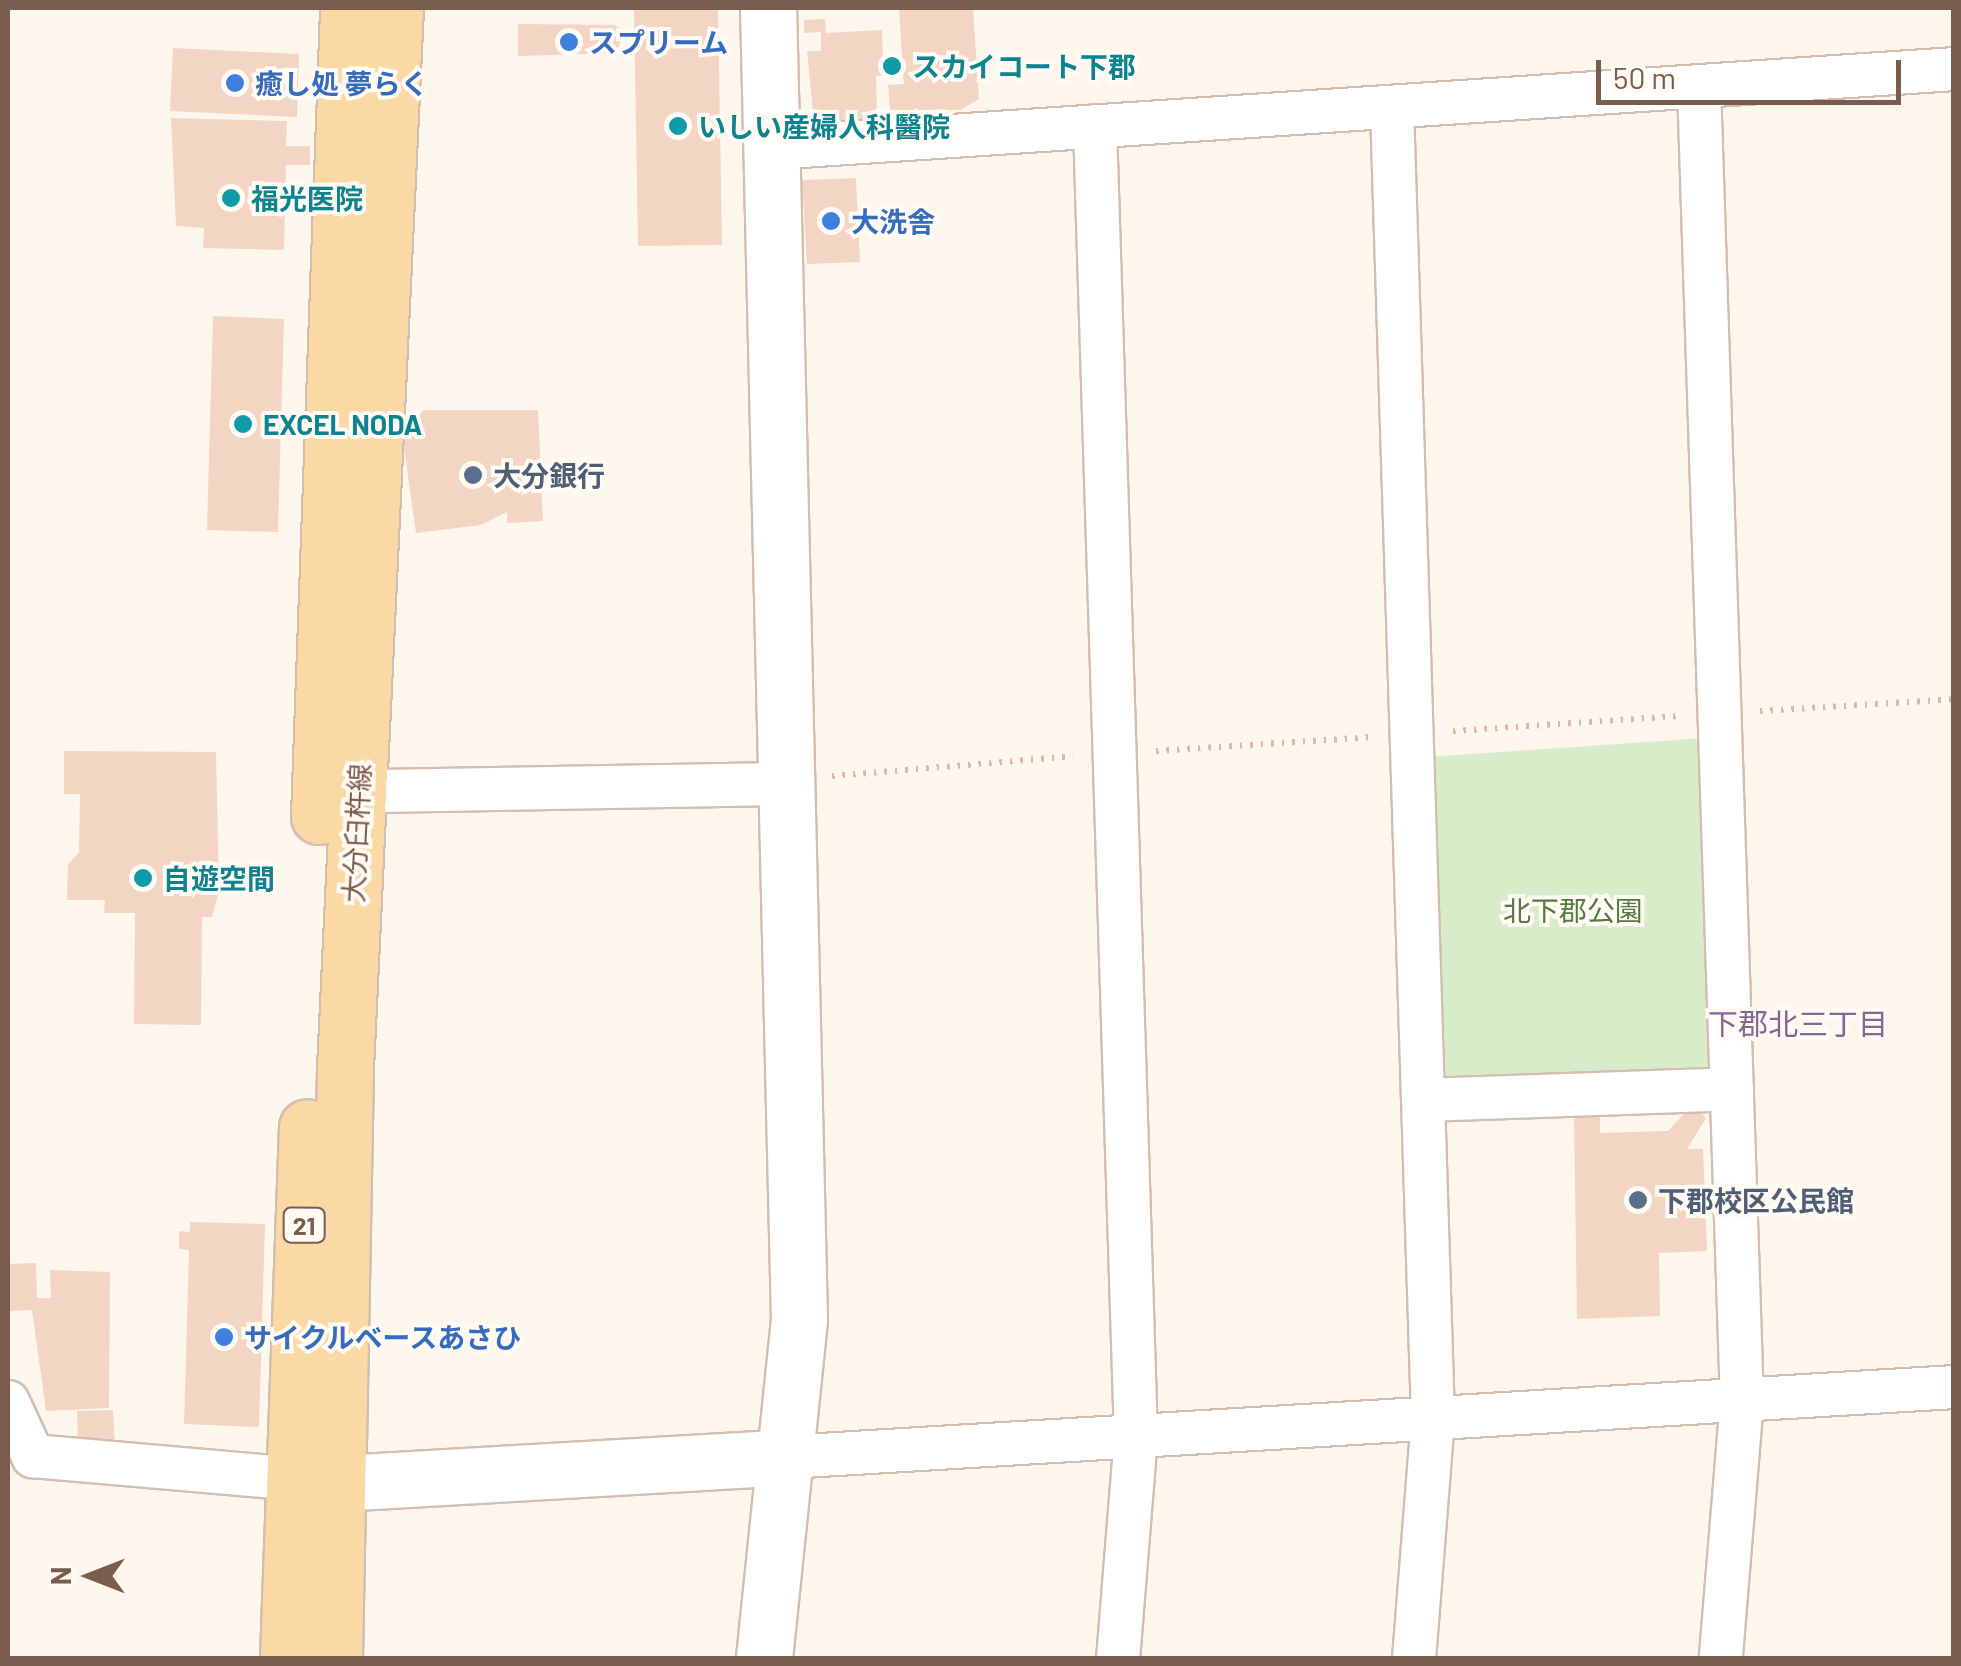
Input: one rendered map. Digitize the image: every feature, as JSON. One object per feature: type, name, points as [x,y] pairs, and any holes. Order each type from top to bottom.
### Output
[{"type":"main road","name":"大分臼杵線","points":[[334,1658],[317,1481],[338,792],[348,8]]},
{"type":"main road","name":"大分臼杵線","points":[[338,792],[395,8]]},
{"type":"main road","name":"大分臼杵線","points":[[288,1658],[317,1481]]},
{"type":"street","points":[[764,1658],[799,1320],[768,8]]},
{"type":"street","points":[[772,148],[1954,69]]},
{"type":"street","points":[[1699,86],[1742,1400],[1721,1658]]},
{"type":"street","points":[[1392,107],[1433,1418],[1414,1658]]},
{"type":"street","points":[[1095,126],[1136,1436],[1118,1658]]},
{"type":"street","points":[[338,792],[789,784]]},
{"type":"street","points":[[1423,1100],[1732,1088]]},
{"type":"street","points":[[8,1402],[33,1456],[317,1481],[1954,1387]]},
{"type":"path","points":[[1740,712],[1954,698]]},
{"type":"path","points":[[1448,732],[1686,716]]},
{"type":"path","points":[[1148,752],[1394,735]]},
{"type":"path","points":[[789,784],[1090,755]]},
{"type":"green space","name":"北下郡公園","points":[[1704,738],[1715,1062],[1702,1078],[1456,1087],[1441,1075],[1430,757]]},
{"type":"building","name":"いしい産婦人科醫院","points":[[634,8],[718,8],[722,245],[638,246]]},
{"type":"building","name":"スカイコート下郡","points":[[899,8],[973,8],[979,99],[960,110],[890,110],[888,85],[904,84],[903,75],[876,76],[877,120],[814,122],[807,51],[821,51],[821,32],[804,33],[804,20],[825,19],[826,33],[882,30],[883,57],[902,57]]},
{"type":"building","name":"スプリーム","points":[[518,24],[615,25],[623,31],[617,53],[518,56]]},
{"type":"building","name":"癒し処 夢らく","points":[[173,48],[299,54],[297,117],[170,111]]},
{"type":"building","name":"福光医院","points":[[171,118],[287,121],[286,146],[310,146],[310,165],[286,165],[284,250],[203,248],[204,228],[176,226]]},
{"type":"building","name":"大洗舎","points":[[856,178],[860,262],[807,264],[802,180]]},
{"type":"building","name":"EXCEL NODA","points":[[213,316],[284,319],[278,532],[207,530]]},
{"type":"building","name":"大分銀行","points":[[424,410],[538,410],[543,521],[507,523],[507,512],[481,525],[416,533],[404,448],[408,426]]},
{"type":"building","name":"自遊空間","points":[[64,751],[216,752],[219,891],[212,917],[202,917],[201,1025],[134,1024],[135,913],[104,913],[105,900],[67,900],[68,865],[79,852],[80,794],[64,794]]},
{"type":"building","name":"下郡校区公民館","points":[[1692,1105],[1706,1118],[1687,1149],[1703,1149],[1707,1251],[1659,1253],[1660,1316],[1577,1319],[1574,1119],[1600,1110],[1600,1133],[1668,1131]]},
{"type":"building","name":"サイクルベースあさひ","points":[[190,1222],[265,1224],[259,1427],[184,1424],[189,1250],[179,1249],[179,1231],[190,1232]]},
{"type":"building","points":[[36,1263],[37,1298],[51,1298],[50,1270],[110,1272],[109,1408],[46,1411],[32,1310],[9,1311],[8,1264]]},
{"type":"building","points":[[113,1410],[115,1447],[78,1442],[77,1411]]},
{"type":"place","name":"スプリーム","points":[[569,42]]},
{"type":"place","name":"スカイコート下郡","points":[[892,66]]},
{"type":"place","name":"癒し処 夢らく","points":[[235,83]]},
{"type":"place","name":"いしい産婦人科醫院","points":[[678,126]]},
{"type":"place","name":"福光医院","points":[[231,198]]},
{"type":"place","name":"大洗舎","points":[[831,221]]},
{"type":"place","name":"EXCEL NODA","points":[[243,424]]},
{"type":"place","name":"大分銀行","points":[[473,475]]},
{"type":"place","name":"自遊空間","points":[[143,878]]},
{"type":"place","name":"下郡校区公民館","points":[[1638,1200]]},
{"type":"place","name":"サイクルベースあさひ","points":[[224,1337]]},
{"type":"district","name":"下郡北三丁目","points":[[1798,1023]]}]
